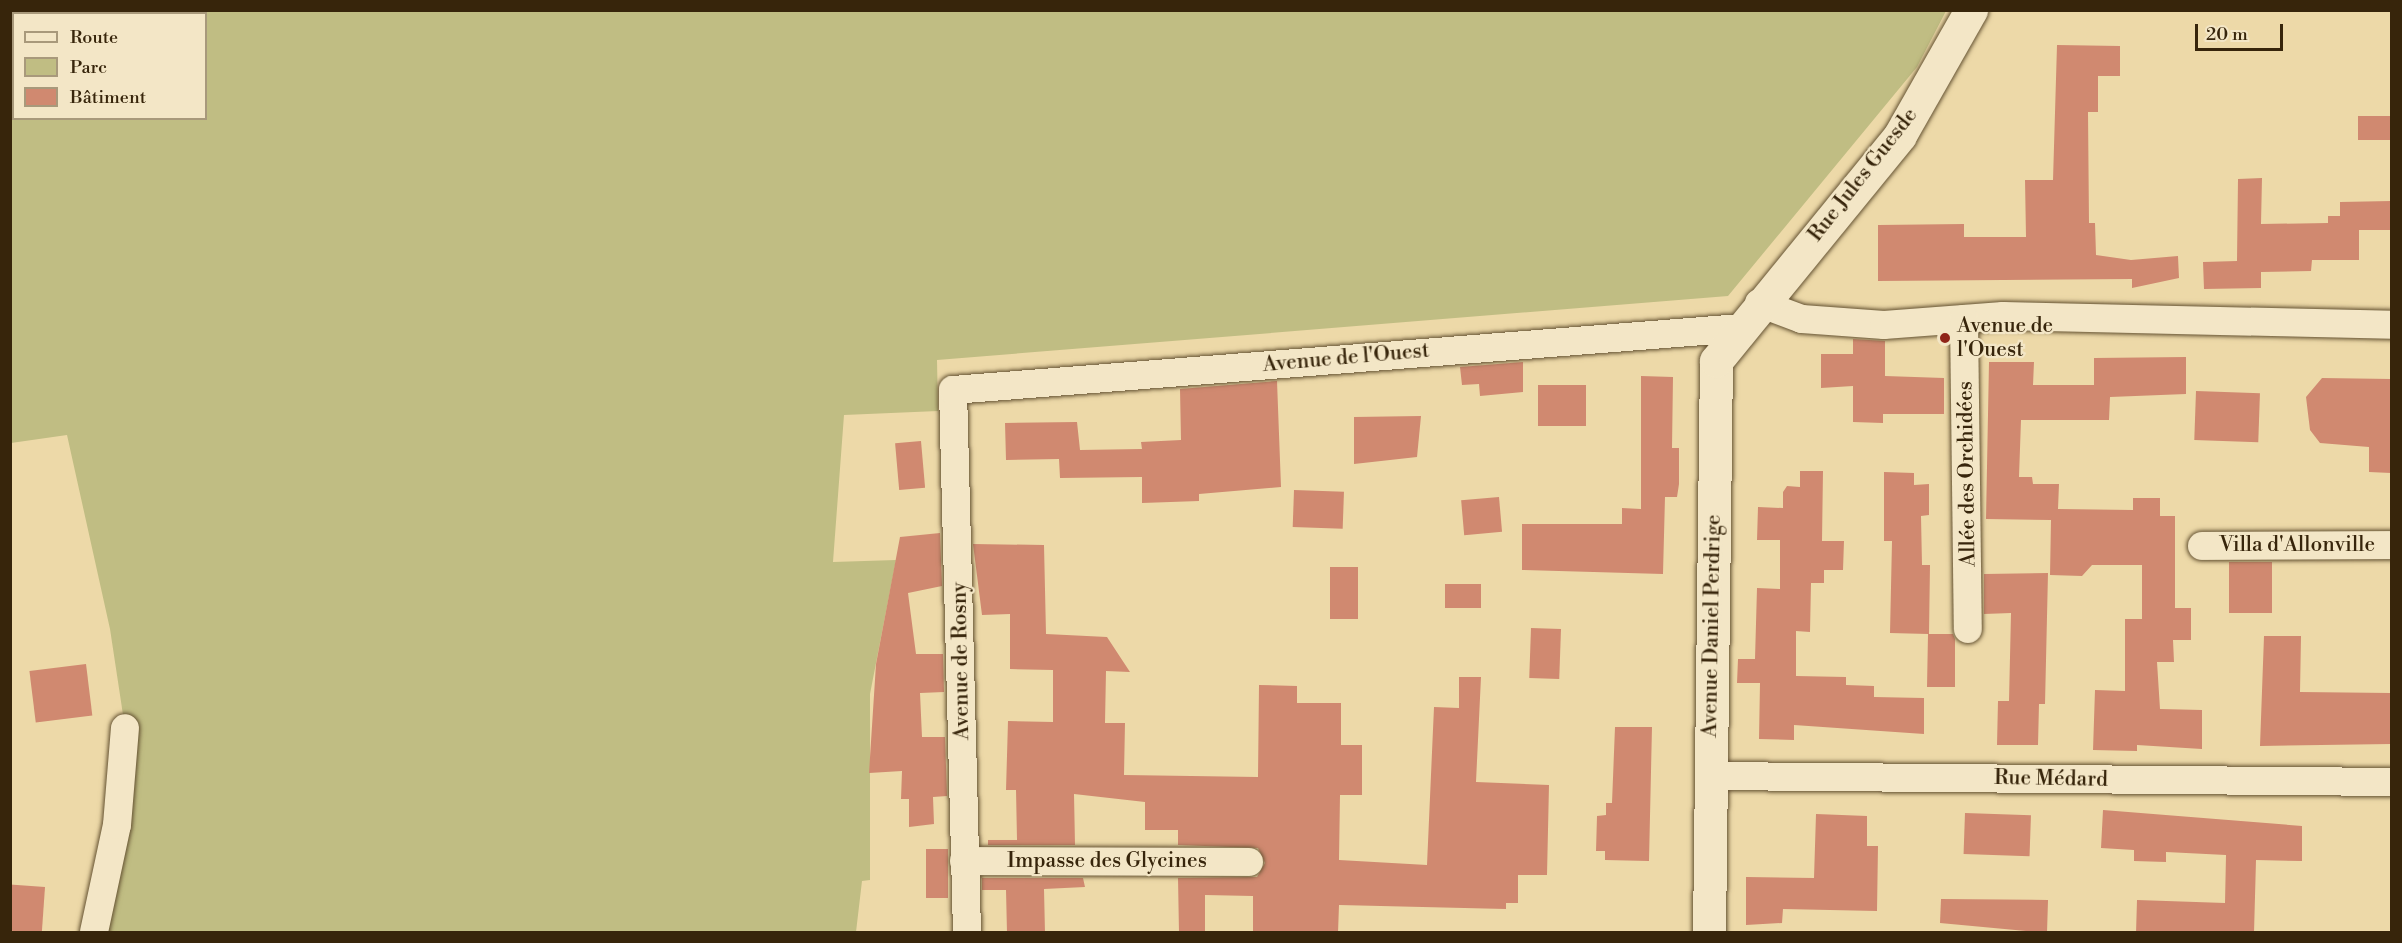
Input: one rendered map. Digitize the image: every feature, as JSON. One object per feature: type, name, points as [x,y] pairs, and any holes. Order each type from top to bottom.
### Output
[{"type":"street","name":"Rue Jules Guesde","points":[[1749,316],[1899,135],[1971,10]]},
{"type":"street","name":"Avenue de l'Ouest","points":[[953,390],[1749,316],[1884,325],[1964,319],[2391,325]]},
{"type":"street","name":"Avenue Daniel Perdrige","points":[[1709,933],[1716,361],[1749,316]]},
{"type":"street","name":"Allée des Orchidées","points":[[1964,319],[1968,629]]},
{"type":"street","name":"Avenue de Rosny","points":[[953,390],[967,933]]},
{"type":"street","name":"Villa d'Allonville","points":[[2202,546],[2391,545]]},
{"type":"street","points":[[94,933],[117,825],[125,728]]},
{"type":"street","name":"Rue Médard","points":[[1710,776],[2391,782]]},
{"type":"street","name":"Impasse des Glycines","points":[[964,861],[1249,862]]},
{"type":"green space","points":[[10,11],[1946,11],[1917,67],[1728,296],[937,360],[938,411],[844,415],[833,562],[896,560],[870,694],[870,880],[862,881],[856,932],[94,932],[125,728],[110,629],[67,435],[11,443]]},
{"type":"building","points":[[2057,45],[2120,46],[2120,76],[2098,76],[2098,112],[2088,112],[2089,223],[2095,223],[2096,255],[2131,260],[2178,256],[2179,278],[2132,288],[2132,279],[1878,281],[1878,225],[1964,224],[1964,237],[2026,237],[2025,180],[2053,180]]},
{"type":"building","points":[[2358,116],[2391,116],[2391,140],[2358,140]]},
{"type":"building","points":[[2262,178],[2261,224],[2328,223],[2328,216],[2340,216],[2340,202],[2391,201],[2391,230],[2359,230],[2359,260],[2312,260],[2311,271],[2261,272],[2261,288],[2204,289],[2203,262],[2237,261],[2238,179]]},
{"type":"building","points":[[1853,339],[1885,341],[1885,376],[1944,378],[1944,414],[1883,414],[1883,423],[1853,422],[1853,386],[1821,388],[1821,354],[1853,354]]},
{"type":"building","points":[[2186,357],[2186,394],[2110,397],[2109,420],[2021,420],[2019,477],[2032,477],[2033,484],[2059,484],[2058,509],[2133,510],[2133,498],[2160,498],[2160,516],[2175,516],[2175,608],[2191,608],[2191,640],[2173,640],[2174,662],[2157,662],[2160,709],[2202,710],[2202,749],[2137,745],[2137,751],[2093,750],[2095,690],[2125,691],[2125,619],[2142,619],[2142,565],[2092,565],[2082,576],[2050,575],[2051,520],[1986,519],[1989,362],[2034,362],[2033,385],[2094,385],[2094,358]]},
{"type":"building","points":[[1523,362],[1523,392],[1480,396],[1479,384],[1462,385],[1460,367]]},
{"type":"building","points":[[1641,376],[1673,377],[1672,448],[1679,448],[1679,484],[1677,497],[1665,497],[1663,574],[1522,570],[1522,524],[1622,524],[1622,508],[1641,509]]},
{"type":"building","points":[[2322,378],[2391,379],[2391,473],[2369,472],[2369,447],[2320,443],[2310,430],[2306,397]]},
{"type":"building","points":[[1277,381],[1281,487],[1199,494],[1199,501],[1142,503],[1142,477],[1060,478],[1059,459],[1006,460],[1005,423],[1077,422],[1080,450],[1142,449],[1141,442],[1181,440],[1180,389]]},
{"type":"building","points":[[1538,385],[1586,385],[1586,426],[1538,426]]},
{"type":"building","points":[[2196,391],[2260,393],[2258,442],[2194,440]]},
{"type":"building","points":[[1421,416],[1417,457],[1354,464],[1354,417]]},
{"type":"building","points":[[921,441],[925,488],[899,490],[895,443]]},
{"type":"building","points":[[1800,471],[1823,471],[1822,541],[1844,541],[1843,570],[1824,570],[1824,583],[1811,583],[1810,632],[1796,631],[1796,676],[1846,677],[1846,685],[1874,686],[1874,697],[1924,698],[1924,734],[1794,725],[1794,740],[1759,739],[1760,683],[1737,683],[1738,659],[1755,659],[1757,588],[1780,589],[1780,540],[1757,540],[1758,507],[1783,508],[1783,492],[1787,486],[1800,487]]},
{"type":"building","points":[[1884,472],[1914,473],[1914,485],[1929,484],[1929,515],[1921,516],[1922,565],[1930,565],[1929,634],[1953,634],[1955,639],[1955,687],[1927,687],[1928,634],[1890,633],[1892,541],[1884,541]]},
{"type":"building","points":[[1294,490],[1344,492],[1343,529],[1293,527]]},
{"type":"building","points":[[1499,497],[1502,532],[1464,535],[1461,500]]},
{"type":"building","points":[[940,533],[942,586],[908,593],[916,654],[943,654],[944,692],[920,693],[922,737],[945,737],[947,796],[933,797],[934,824],[909,827],[909,799],[901,799],[902,771],[869,773],[876,664],[900,537]]},
{"type":"building","points":[[973,544],[1044,545],[1046,634],[1107,637],[1130,672],[1106,671],[1105,723],[1125,723],[1124,775],[1258,777],[1259,685],[1297,686],[1297,703],[1341,703],[1341,745],[1362,745],[1362,795],[1340,795],[1339,860],[1427,865],[1434,707],[1459,708],[1459,677],[1481,677],[1476,782],[1549,785],[1547,875],[1518,875],[1518,903],[1506,903],[1506,909],[1339,905],[1338,933],[1253,933],[1253,896],[1205,895],[1205,933],[1179,933],[1178,878],[1257,877],[1265,863],[1258,848],[1178,845],[1178,830],[1145,830],[1145,802],[1074,794],[1075,845],[988,845],[988,840],[1017,840],[1016,790],[1006,790],[1008,721],[1053,722],[1053,670],[1010,669],[1010,614],[982,615]]},
{"type":"building","points":[[2229,562],[2272,562],[2272,613],[2229,613]]},
{"type":"building","points":[[1330,567],[1358,567],[1358,619],[1330,619]]},
{"type":"building","points":[[2048,573],[2045,704],[2039,704],[2038,745],[1997,745],[1998,701],[2009,701],[2011,613],[1984,614],[1984,574]]},
{"type":"building","points":[[1445,584],[1481,584],[1481,608],[1445,608]]},
{"type":"building","points":[[1531,628],[1561,629],[1559,679],[1529,678]]},
{"type":"building","points":[[2264,636],[2301,636],[2300,692],[2391,693],[2391,744],[2260,746]]},
{"type":"building","points":[[86,664],[92,716],[36,723],[29,671]]},
{"type":"building","points":[[1615,727],[1652,727],[1649,861],[1605,860],[1605,851],[1596,851],[1597,816],[1606,815],[1606,803],[1612,803]]},
{"type":"building","points":[[2103,810],[2302,826],[2302,861],[2256,860],[2254,933],[2136,933],[2137,900],[2225,903],[2226,855],[2166,852],[2166,862],[2134,861],[2134,850],[2101,848]]},
{"type":"building","points":[[1965,813],[2031,815],[2030,856],[1964,854]]},
{"type":"building","points":[[1816,814],[1867,816],[1867,846],[1878,846],[1877,911],[1783,909],[1782,923],[1746,925],[1746,877],[1814,878]]},
{"type":"building","points":[[926,849],[948,849],[948,898],[926,898]]},
{"type":"building","points":[[982,878],[1083,878],[1085,887],[1044,889],[1045,933],[1007,933],[1006,890],[982,890]]},
{"type":"building","points":[[10,885],[45,887],[42,932],[10,931]]},
{"type":"building","points":[[1941,899],[2048,900],[2047,933],[1940,923]]},
{"type":"place","name":"Avenue de l'Ouest","points":[[1945,338]]}]
